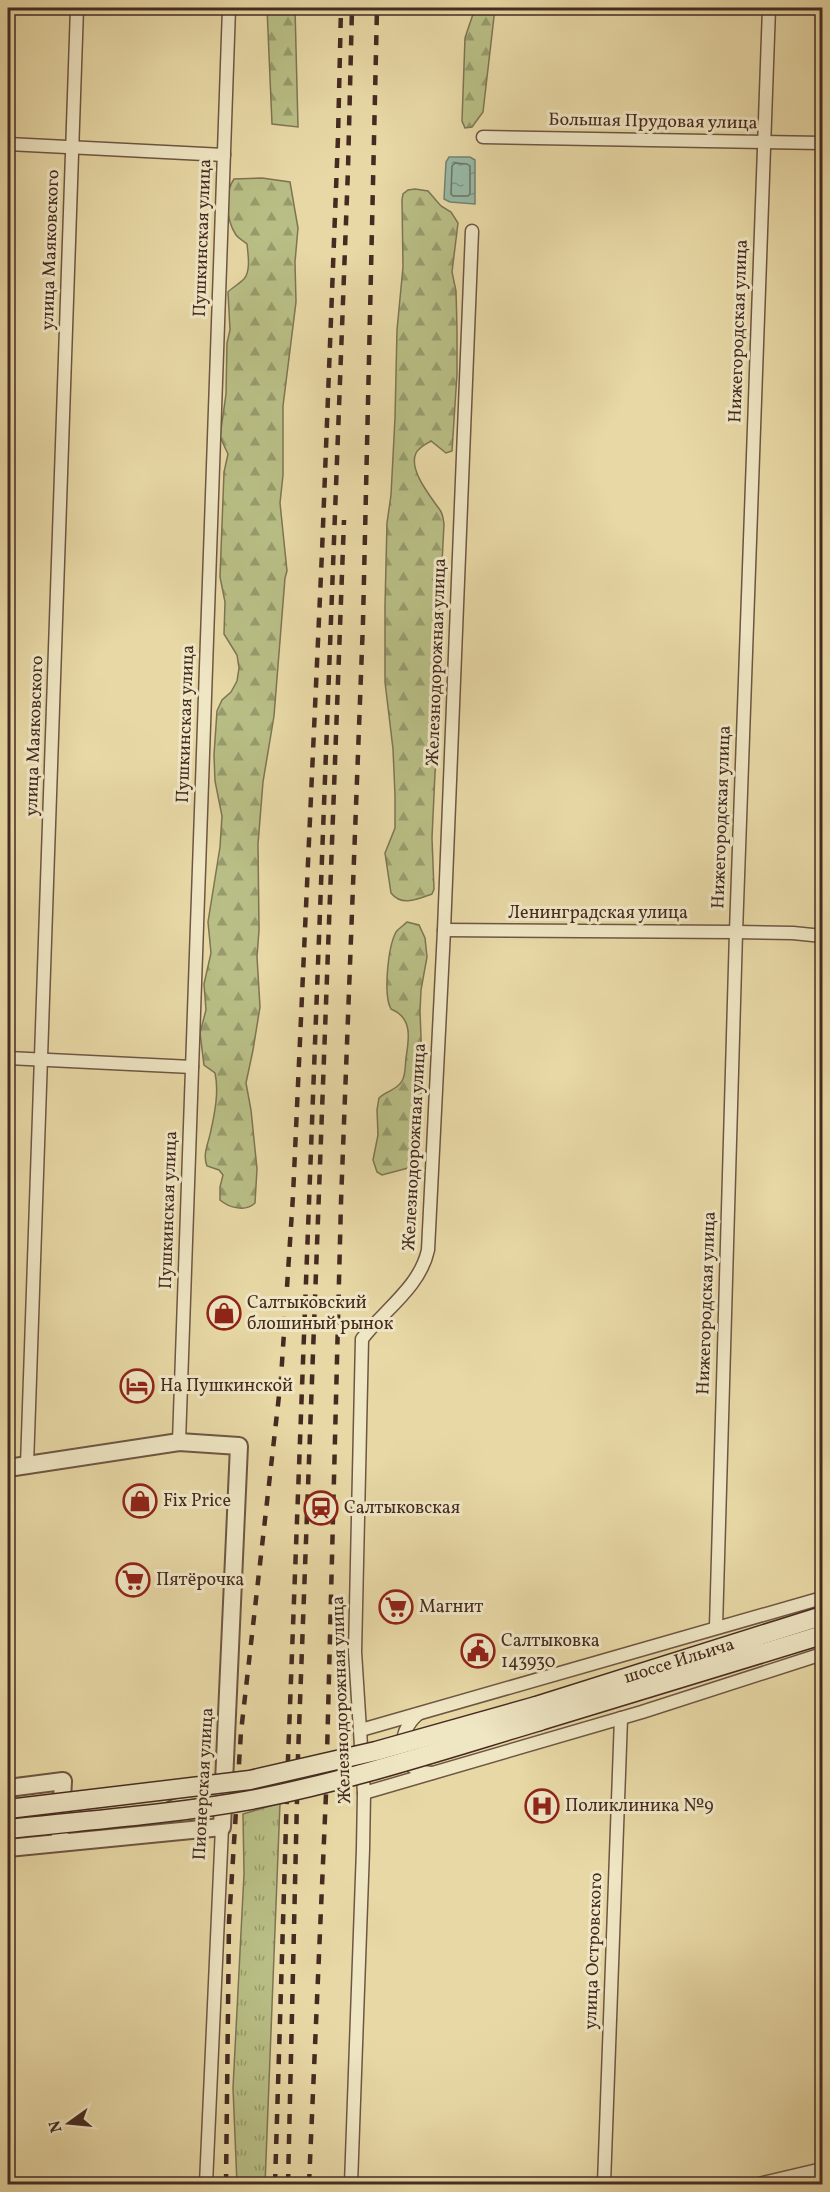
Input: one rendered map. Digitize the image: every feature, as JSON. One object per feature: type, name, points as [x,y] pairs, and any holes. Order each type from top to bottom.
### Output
[{"type":"main road","name":"шоссе Ильича","points":[[538,1713],[822,1616]]},
{"type":"main road","name":"шоссе Ильича","points":[[538,1713],[822,1635]]},
{"type":"main road","points":[[8,1809],[250,1780],[538,1713]]},
{"type":"main road","points":[[8,1828],[171,1811],[308,1788],[380,1769],[538,1713]]},
{"type":"street","name":"улица Маяковского","points":[[27,1465],[77,8]]},
{"type":"street","name":"Пушкинская улица","points":[[178,1442],[229,8]]},
{"type":"street","name":"Нижегородская улица","points":[[716,1627],[736,932],[769,8]]},
{"type":"street","name":"Большая Прудовая улица","points":[[483,137],[822,143]]},
{"type":"street","points":[[8,144],[224,155]]},
{"type":"street","name":"Железнодорожная улица","points":[[351,2184],[364,1793],[355,1652],[362,1339],[417,1279],[425,1266],[428,1250],[444,930],[472,231]]},
{"type":"street","name":"Ленинградская улица","points":[[444,930],[736,932],[822,936]]},
{"type":"street","points":[[8,1058],[192,1066]]},
{"type":"street","points":[[8,1468],[178,1442]]},
{"type":"street","name":"Пионерская улица","points":[[178,1442],[239,1446],[206,2184]]},
{"type":"street","points":[[361,1730],[822,1598]]},
{"type":"street","points":[[364,1793],[621,1718],[822,1654]]},
{"type":"street","points":[[419,1713],[405,1728],[402,1737],[403,1753],[414,1767],[428,1773],[437,1772]]},
{"type":"street","name":"улица Островского","points":[[604,2184],[621,1718]]},
{"type":"street","points":[[8,1788],[63,1781],[60,1842]]},
{"type":"street","points":[[119,1836],[150,1824],[179,1805],[205,1796],[223,1794]]},
{"type":"street","points":[[8,1848],[222,1827]]},
{"type":"street","points":[[759,2184],[822,2169]]},
{"type":"green space","points":[[267,8],[295,8],[298,127],[272,124]]},
{"type":"green space","points":[[475,8],[495,8],[483,112],[472,127],[465,128],[462,121],[465,38]]},
{"type":"green space","points":[[262,178],[290,182],[298,228],[295,262],[296,302],[283,406],[283,475],[280,503],[287,571],[274,716],[263,782],[258,844],[257,957],[260,1007],[246,1083],[257,1169],[255,1203],[242,1208],[233,1207],[220,1200],[223,1175],[219,1170],[207,1166],[206,1162],[217,1087],[215,1073],[204,1065],[200,1033],[206,1010],[204,984],[211,953],[208,922],[220,847],[222,816],[215,781],[217,711],[222,700],[231,692],[237,681],[239,668],[237,655],[224,634],[225,602],[220,577],[224,472],[228,454],[220,437],[226,394],[227,343],[230,330],[228,292],[246,276],[248,262],[247,244],[236,235],[230,222],[228,199],[234,179]]},
{"type":"green space","points":[[415,189],[428,191],[441,206],[451,212],[458,223],[452,272],[456,291],[457,374],[452,451],[446,453],[431,441],[419,449],[414,460],[418,475],[441,512],[444,524],[437,658],[440,721],[432,838],[434,889],[432,894],[405,901],[391,893],[385,853],[395,828],[395,795],[393,749],[385,682],[385,605],[387,523],[391,495],[395,418],[397,330],[403,267],[402,200],[403,194]]},
{"type":"green space","points":[[407,922],[419,925],[425,938],[427,957],[420,1011],[422,1065],[419,1150],[408,1168],[382,1175],[377,1172],[373,1160],[378,1135],[379,1098],[400,1084],[403,1078],[408,1037],[403,1018],[391,1009],[387,993],[388,971],[393,939],[396,932]]},
{"type":"green space","points":[[280,1803],[265,2184],[237,2184],[233,2088],[244,1874],[243,1814]]},
{"type":"water","points":[[449,157],[470,157],[475,160],[475,204],[450,202],[444,199],[446,162]]},
{"type":"railway","points":[[226,2184],[229,1922],[241,1732],[281,1378],[293,1196],[322,552],[341,8]]},
{"type":"railway","points":[[275,2184],[288,1759],[348,169],[352,8]]},
{"type":"railway","points":[[309,2184],[326,1794],[341,1202],[363,622],[377,8]]},
{"type":"railway","points":[[288,2184],[298,1756],[344,520]]},
{"type":"place","name":"Салтыковский блошиный рынок","points":[[224,1313]]},
{"type":"place","name":"На Пушкинской","points":[[137,1386]]},
{"type":"place","name":"Fix Price","points":[[140,1501]]},
{"type":"place","name":"Салтыковская","points":[[321,1508]]},
{"type":"place","name":"Пятёрочка","points":[[133,1580]]},
{"type":"place","name":"Магнит","points":[[396,1607]]},
{"type":"place","name":"Салтыковка 143930","points":[[478,1651]]},
{"type":"place","name":"Поликлиника №9","points":[[542,1806]]}]
